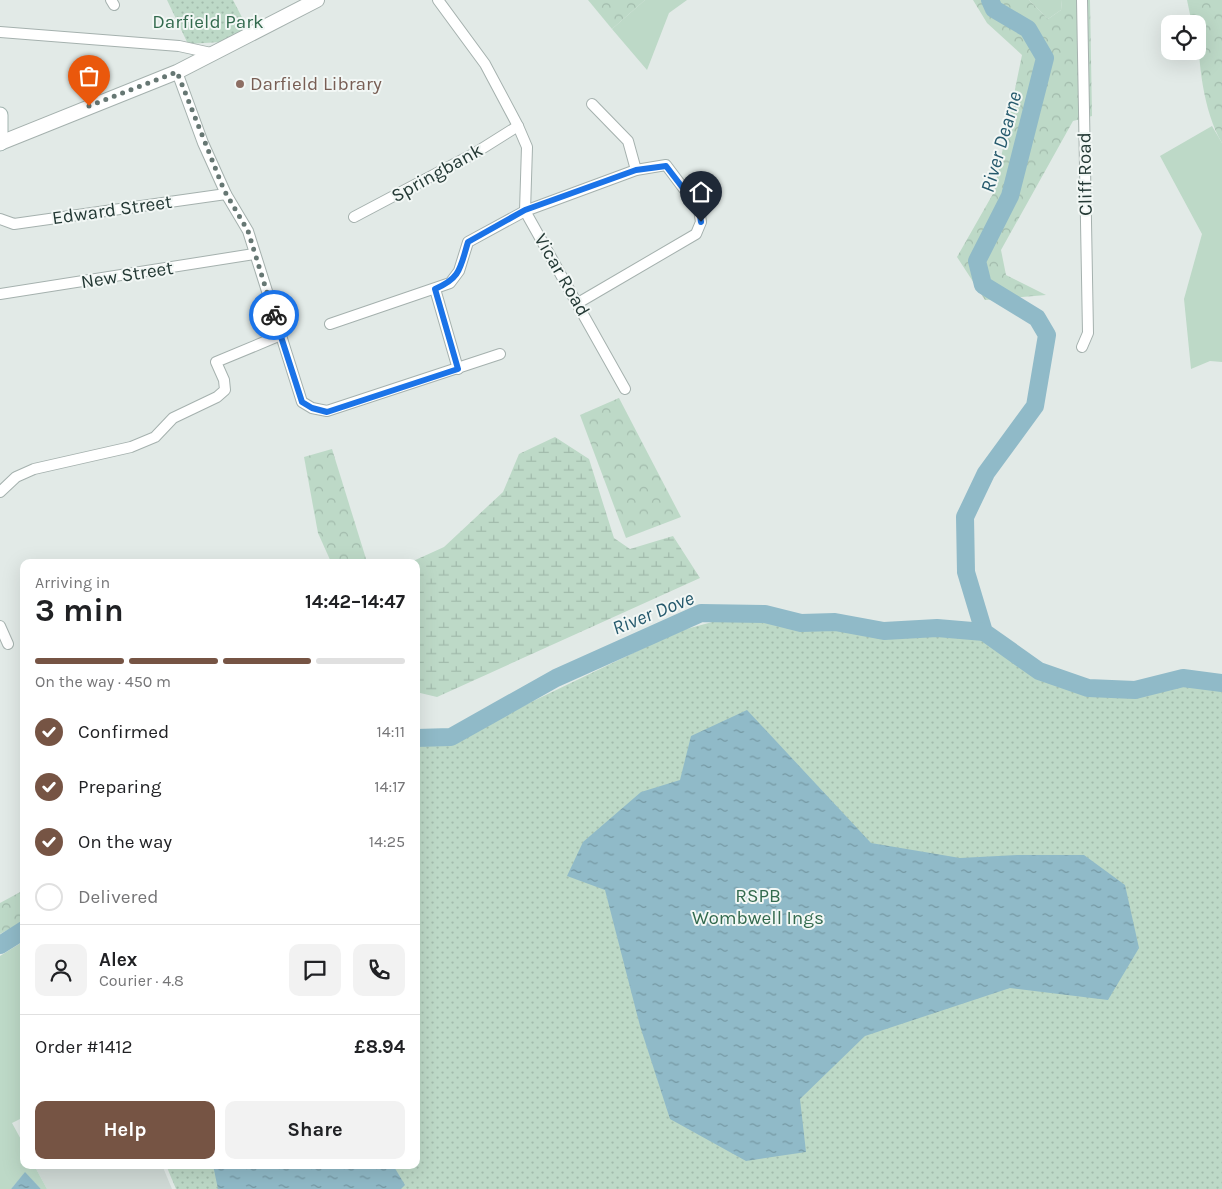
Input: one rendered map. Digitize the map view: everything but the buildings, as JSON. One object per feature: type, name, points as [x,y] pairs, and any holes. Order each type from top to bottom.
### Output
[{"type":"main road","points":[[0,115],[0,143]]},
{"type":"street","points":[[0,143],[177,72],[317,0]]},
{"type":"street","points":[[438,0],[484,64],[518,126],[527,147],[525,210]]},
{"type":"street","name":"Cliff Road","points":[[1082,0],[1088,333],[1082,347]]},
{"type":"street","points":[[0,32],[179,46],[211,53]]},
{"type":"street","points":[[177,72],[204,144],[226,194],[248,231],[302,402],[312,408],[327,412],[500,354]]},
{"type":"street","points":[[592,104],[628,141],[636,170]]},
{"type":"street","name":"Springbank","points":[[354,217],[475,153],[518,126]]},
{"type":"street","points":[[330,324],[450,283],[459,271],[468,242],[525,210],[636,170],[666,166],[699,209],[701,222],[696,234],[578,303]]},
{"type":"street","name":"Edward Street","points":[[0,219],[14,224],[226,194]]},
{"type":"street","name":"Vicar Road","points":[[525,210],[625,389]]},
{"type":"street","name":"New Street","points":[[0,294],[254,254]]},
{"type":"street","points":[[435,289],[458,369]]},
{"type":"street","points":[[0,492],[16,477],[34,469],[131,447],[155,436],[173,418],[217,397],[225,390],[224,380],[216,362],[281,335]]},
{"type":"street","points":[[0,626],[8,644]]},
{"type":"shaded area","points":[[36,1169],[164,1169],[172,1189],[47,1189]]},
{"type":"green space","name":"Darfield Park","points":[[167,0],[233,0],[249,31],[221,42],[188,44]]},
{"type":"green space","points":[[588,0],[645,0],[612,29]]},
{"type":"green space","points":[[645,0],[687,0],[669,13],[647,70],[612,29]]},
{"type":"green space","points":[[973,0],[1029,0],[1048,19],[1061,10],[1062,0],[1090,0],[1092,116],[1073,121],[1001,250],[1006,275],[1046,295],[985,300],[957,257],[994,192],[1022,55],[987,23]]},
{"type":"green space","points":[[1029,0],[1062,0],[1061,10],[1048,19]]},
{"type":"green space","points":[[1187,0],[1222,0],[1222,143],[1210,116],[1200,60],[1206,60],[1206,15],[1190,15]]},
{"type":"green space","points":[[1212,126],[1222,143],[1222,362],[1210,361],[1191,369],[1184,299],[1202,234],[1160,156]]},
{"type":"green space","points":[[619,398],[681,517],[626,538],[580,415]]},
{"type":"green space","points":[[555,437],[589,459],[614,538],[630,549],[673,536],[700,578],[437,697],[420,693],[420,559],[418,559],[444,547],[503,492],[519,454]]},
{"type":"green space","points":[[332,449],[366,559],[330,559],[318,533],[304,457]]},
{"type":"green space","name":"RSPB Wombwell Ings","points":[[752,620],[877,634],[936,634],[981,639],[1040,677],[1086,694],[1135,695],[1185,684],[1222,689],[1222,1189],[176,1189],[168,1169],[420,1169],[420,745],[453,744],[525,705],[679,631],[716,621]]},
{"type":"green space","points":[[20,892],[20,923],[0,934],[0,903]]},
{"type":"green space","points":[[20,944],[20,1119],[12,1123],[20,1138],[20,1169],[36,1169],[47,1189],[41,1189],[25,1173],[11,1189],[0,1189],[0,956]]},
{"type":"water","points":[[747,710],[871,843],[960,858],[1017,855],[1084,855],[1125,885],[1139,948],[1108,1000],[1010,988],[865,1036],[800,1099],[806,1152],[746,1161],[670,1119],[640,1026],[605,890],[567,876],[583,842],[641,792],[680,780],[691,736]]},
{"type":"water","points":[[214,1169],[395,1169],[405,1185],[401,1189],[218,1189]]},
{"type":"water","points":[[25,1172],[41,1189],[11,1189]]},
{"type":"waterway","name":"River Dearne","points":[[990,0],[994,9],[1028,29],[1045,58],[1010,196],[977,261],[983,285],[1037,318],[1047,335],[1035,406],[986,473],[965,517],[966,572],[984,632],[1039,671],[1088,688],[1135,690],[1183,678],[1222,683]]},
{"type":"waterway","name":"River Dove","points":[[420,738],[451,737],[556,678],[701,613],[765,614],[801,623],[835,622],[884,631],[937,628],[984,632]]},
{"type":"waterway","name":"River Dove","points":[[0,945],[20,932]]},
{"type":"way so far","points":[[89,106],[177,72],[204,144],[224,190],[248,231],[274,315]]},
{"type":"place","name":"Darfield Library","points":[[240,84]]},
{"type":"route","points":[[274,315],[302,402],[312,408],[327,412],[458,369],[435,289],[450,283],[459,271],[468,242],[525,210],[636,170],[666,166],[699,209],[701,222]]}]
